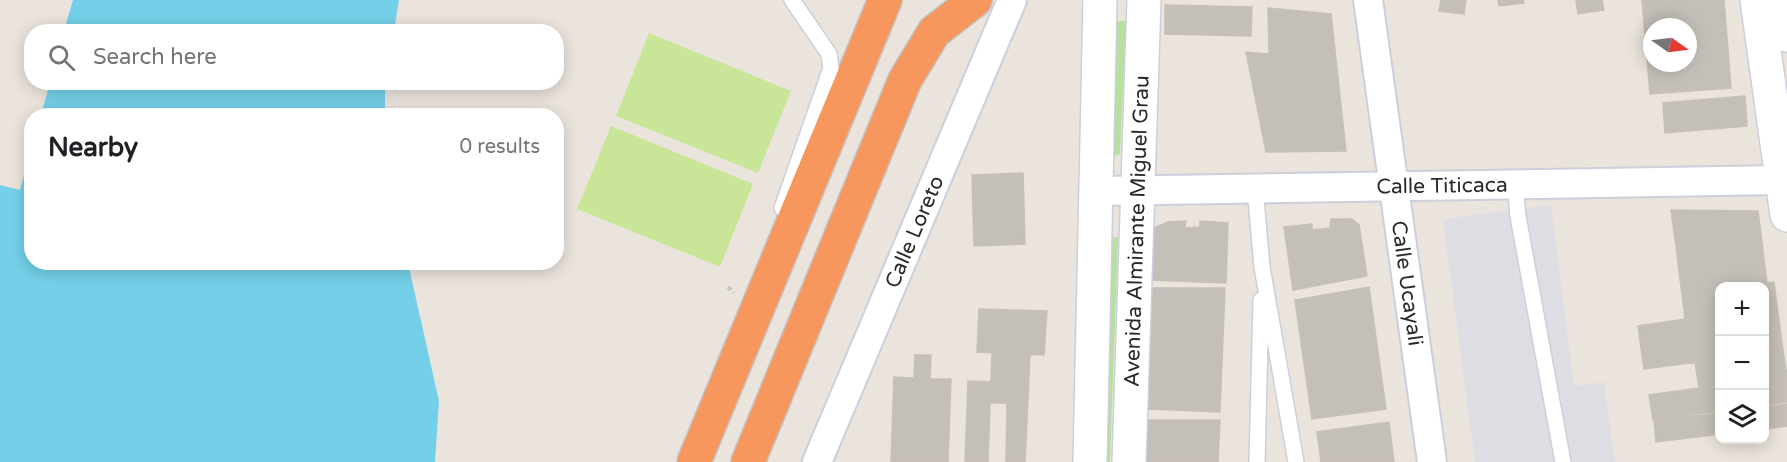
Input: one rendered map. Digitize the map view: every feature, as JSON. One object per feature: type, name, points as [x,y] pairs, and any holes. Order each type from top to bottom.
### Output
[{"type":"highway","points":[[697,454],[885,0]]},
{"type":"highway","points":[[748,462],[905,80],[934,32],[975,0]]},
{"type":"main road","name":"Avenida Almirante Miguel Grau","points":[[1090,462],[1100,0]]},
{"type":"main road","name":"Avenida Almirante Miguel Grau","points":[[1129,462],[1144,0]]},
{"type":"main road","points":[[1757,0],[1785,180],[1787,215]]},
{"type":"main road","points":[[1782,0],[1787,35]]},
{"type":"street","name":"Calle Loreto","points":[[817,462],[1012,0]]},
{"type":"street","name":"Calle Ucayali","points":[[1368,0],[1432,462]]},
{"type":"street","name":"Calle Titicaca","points":[[1097,191],[1785,180]]},
{"type":"lane","points":[[697,454],[831,68],[829,54],[792,0]]},
{"type":"lane","points":[[1515,184],[1518,216],[1563,462]]},
{"type":"lane","points":[[1255,188],[1262,267],[1296,462]]},
{"type":"lane","points":[[1257,462],[1262,267]]},
{"type":"shaded area","points":[[1551,205],[1574,386],[1604,382],[1615,462],[1475,462],[1443,219]]},
{"type":"green space","points":[[1115,21],[1126,21],[1120,154],[1110,158]]},
{"type":"green space","points":[[649,33],[791,91],[758,173],[616,116]]},
{"type":"green space","points":[[611,126],[753,184],[720,267],[577,209]]},
{"type":"green space","points":[[1118,237],[1110,462],[1098,462],[1104,238]]},
{"type":"water","points":[[73,0],[399,0],[395,24],[66,24]]},
{"type":"water","points":[[48,90],[385,90],[385,108],[43,108]]},
{"type":"water","points":[[24,175],[24,270],[410,270],[439,401],[435,462],[0,462],[0,185],[20,190]]},
{"type":"building","points":[[1441,0],[1466,0],[1464,14],[1439,11]]},
{"type":"building","points":[[1498,0],[1523,0],[1524,3],[1499,6]]},
{"type":"building","points":[[1576,0],[1602,0],[1604,10],[1578,14]]},
{"type":"building","points":[[1642,0],[1724,0],[1731,88],[1650,94],[1648,72],[1697,72],[1697,18],[1644,18]]},
{"type":"building","points":[[1165,5],[1252,7],[1251,36],[1165,34]]},
{"type":"building","points":[[1268,8],[1331,14],[1346,151],[1266,152],[1246,52],[1269,54]]},
{"type":"building","points":[[1745,96],[1747,126],[1665,133],[1663,103]]},
{"type":"building","points":[[1023,173],[1025,244],[974,246],[972,175]]},
{"type":"building","points":[[1671,210],[1758,211],[1761,234],[1676,246]]},
{"type":"building","points":[[1331,219],[1352,219],[1359,225],[1367,276],[1293,290],[1284,227],[1312,224],[1312,230],[1330,228]]},
{"type":"building","points":[[1186,221],[1185,228],[1200,227],[1200,221],[1228,223],[1226,283],[1151,280],[1154,228],[1168,222]]},
{"type":"building","points":[[1761,234],[1764,260],[1679,272],[1676,246]]},
{"type":"building","points":[[1764,260],[1767,282],[1715,282],[1715,290],[1682,294],[1679,272]]},
{"type":"building","points":[[1774,282],[1777,306],[1769,307],[1769,283]]},
{"type":"building","points":[[1369,287],[1386,409],[1312,419],[1295,300]]},
{"type":"building","points":[[1150,288],[1225,288],[1220,412],[1146,409]]},
{"type":"building","points":[[1715,290],[1715,315],[1685,319],[1682,294]]},
{"type":"building","points":[[1777,306],[1780,328],[1769,329],[1769,307]]},
{"type":"building","points":[[979,309],[1047,311],[1044,355],[977,352]]},
{"type":"building","points":[[1715,315],[1715,338],[1641,348],[1638,326]]},
{"type":"building","points":[[1780,328],[1783,350],[1769,352],[1769,329]]},
{"type":"building","points":[[1715,338],[1715,360],[1644,369],[1641,348]]},
{"type":"building","points":[[1783,350],[1787,376],[1769,378],[1769,352]]},
{"type":"building","points":[[992,353],[1030,355],[1025,462],[1006,462],[1007,403],[990,403],[988,462],[965,462],[968,381],[991,382]]},
{"type":"building","points":[[915,355],[931,355],[930,379],[951,379],[948,462],[891,462],[894,377],[914,378]]},
{"type":"building","points":[[1715,360],[1715,386],[1699,388],[1695,362]]},
{"type":"building","points":[[1787,376],[1787,402],[1769,404],[1769,378]]},
{"type":"building","points":[[1715,386],[1715,412],[1653,420],[1649,395]]},
{"type":"building","points":[[1787,404],[1787,426],[1769,428],[1769,406]]},
{"type":"building","points":[[1715,414],[1715,435],[1656,442],[1654,421]]},
{"type":"building","points":[[1146,420],[1220,420],[1218,462],[1144,462]]},
{"type":"building","points":[[1389,422],[1394,462],[1321,462],[1317,432]]}]
